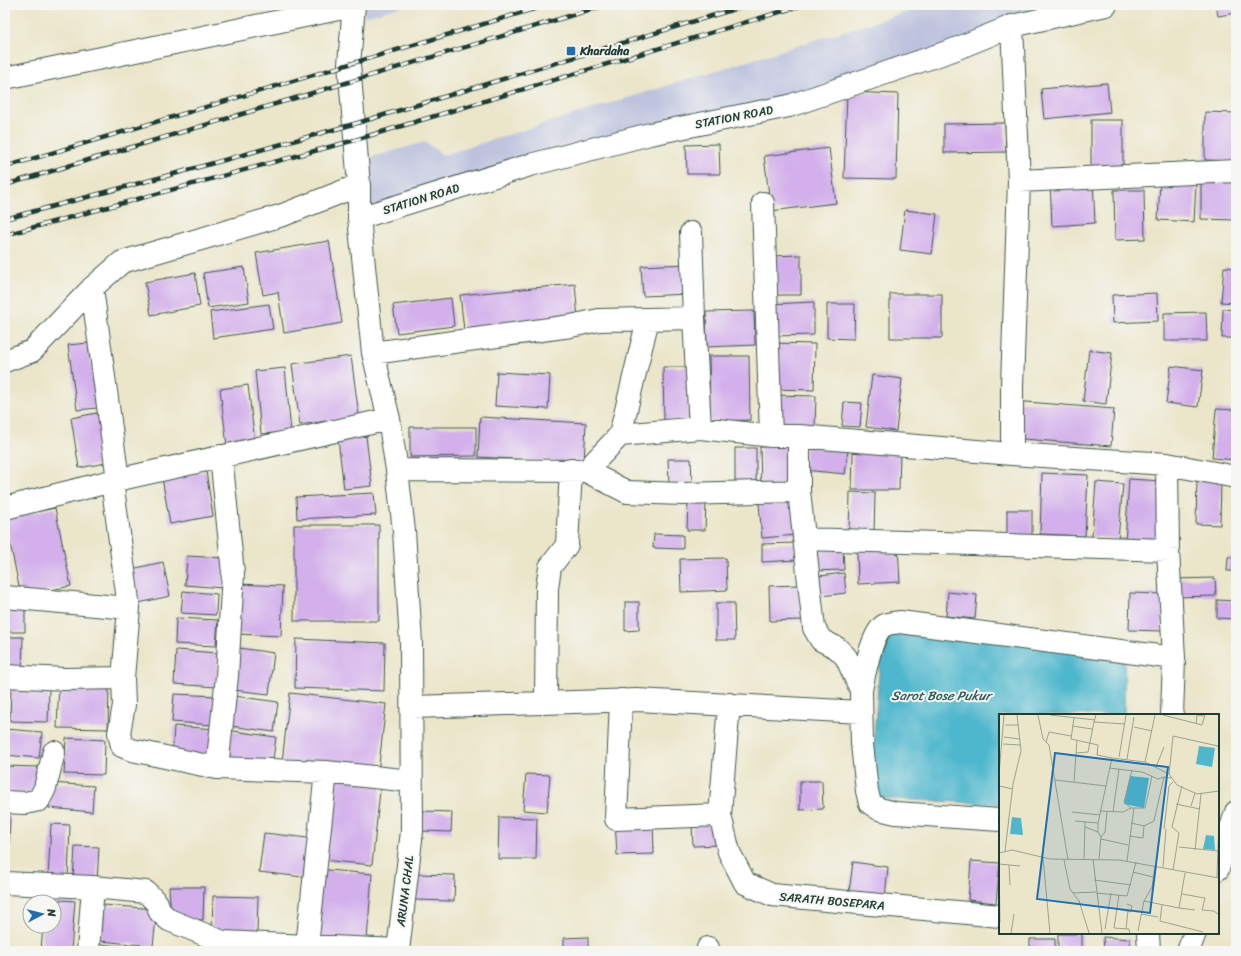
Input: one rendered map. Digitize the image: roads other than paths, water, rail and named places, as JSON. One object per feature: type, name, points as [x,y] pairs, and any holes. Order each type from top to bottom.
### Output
[{"type":"street","points":[[5,78],[353,5]]},
{"type":"street","name":"ARUNA CHAL","points":[[353,5],[349,64],[359,185],[359,218],[372,353],[389,419],[397,470],[404,531],[411,643],[412,831],[398,950]]},
{"type":"street","name":"STATION ROAD","points":[[359,218],[530,165],[650,134],[789,106],[953,50],[1012,26],[1106,5]]},
{"type":"street","points":[[1012,26],[1019,181],[1012,386],[1012,454]]},
{"type":"street","points":[[1019,181],[1236,171]]},
{"type":"street","points":[[5,361],[32,351],[92,288],[122,262],[283,215],[359,185]]},
{"type":"street","points":[[763,203],[771,436]]},
{"type":"street","points":[[692,233],[694,318],[700,428]]},
{"type":"street","points":[[92,288],[129,608],[123,678],[124,705],[119,733],[122,746],[132,750],[217,768],[326,772],[411,780]]},
{"type":"street","points":[[372,353],[571,326],[599,320],[694,318]]},
{"type":"street","points":[[620,435],[648,319]]},
{"type":"street","points":[[5,508],[115,480],[389,419]]},
{"type":"street","points":[[546,703],[547,588],[550,567],[567,545],[579,470],[620,435],[700,428],[771,436],[799,436],[1012,454],[1167,464],[1236,477]]},
{"type":"street","points":[[799,436],[799,491],[814,628],[821,640],[837,648],[846,657],[861,690]]},
{"type":"street","points":[[217,768],[227,676],[233,573],[221,456]]},
{"type":"street","points":[[1167,464],[1168,550],[1174,658],[1172,714]]},
{"type":"street","points":[[397,470],[579,470],[627,492],[683,494],[799,491]]},
{"type":"street","points":[[804,539],[1168,550]]},
{"type":"street","points":[[5,597],[129,608]]},
{"type":"street","points":[[999,820],[896,813],[879,809],[870,803],[867,791],[862,744],[861,690],[870,652],[877,633],[884,626],[900,622],[1174,658]]},
{"type":"street","points":[[5,676],[65,679],[123,678]]},
{"type":"street","points":[[412,707],[621,700],[729,704],[861,712]]},
{"type":"street","points":[[621,700],[616,819],[720,815]]},
{"type":"street","name":"SARATH BOSEPARA","points":[[729,704],[720,815],[729,852],[745,883],[772,895],[999,916]]},
{"type":"street","points":[[5,802],[25,803],[39,800],[45,788],[54,752]]},
{"type":"street","points":[[307,946],[326,772]]},
{"type":"street","points":[[1226,858],[1236,812]]},
{"type":"street","points":[[5,883],[93,887],[146,892],[157,903],[160,912],[169,920],[223,942],[398,950]]},
{"type":"street","points":[[88,951],[93,887]]},
{"type":"street","points":[[1148,934],[1149,951]]},
{"type":"street","points":[[1188,951],[1195,934]]},
{"type":"water","name":"Sarot Bose Pukur","points":[[883,626],[1125,648],[1124,714],[999,714],[999,804],[869,798]]},
{"type":"railway","points":[[5,167],[547,5]]},
{"type":"railway","points":[[5,185],[606,5]]},
{"type":"railway","points":[[5,219],[354,124],[748,5]]},
{"type":"railway","points":[[5,235],[355,140],[803,5]]},
{"type":"place","name":"Khardaha","points":[[571,51]]}]
